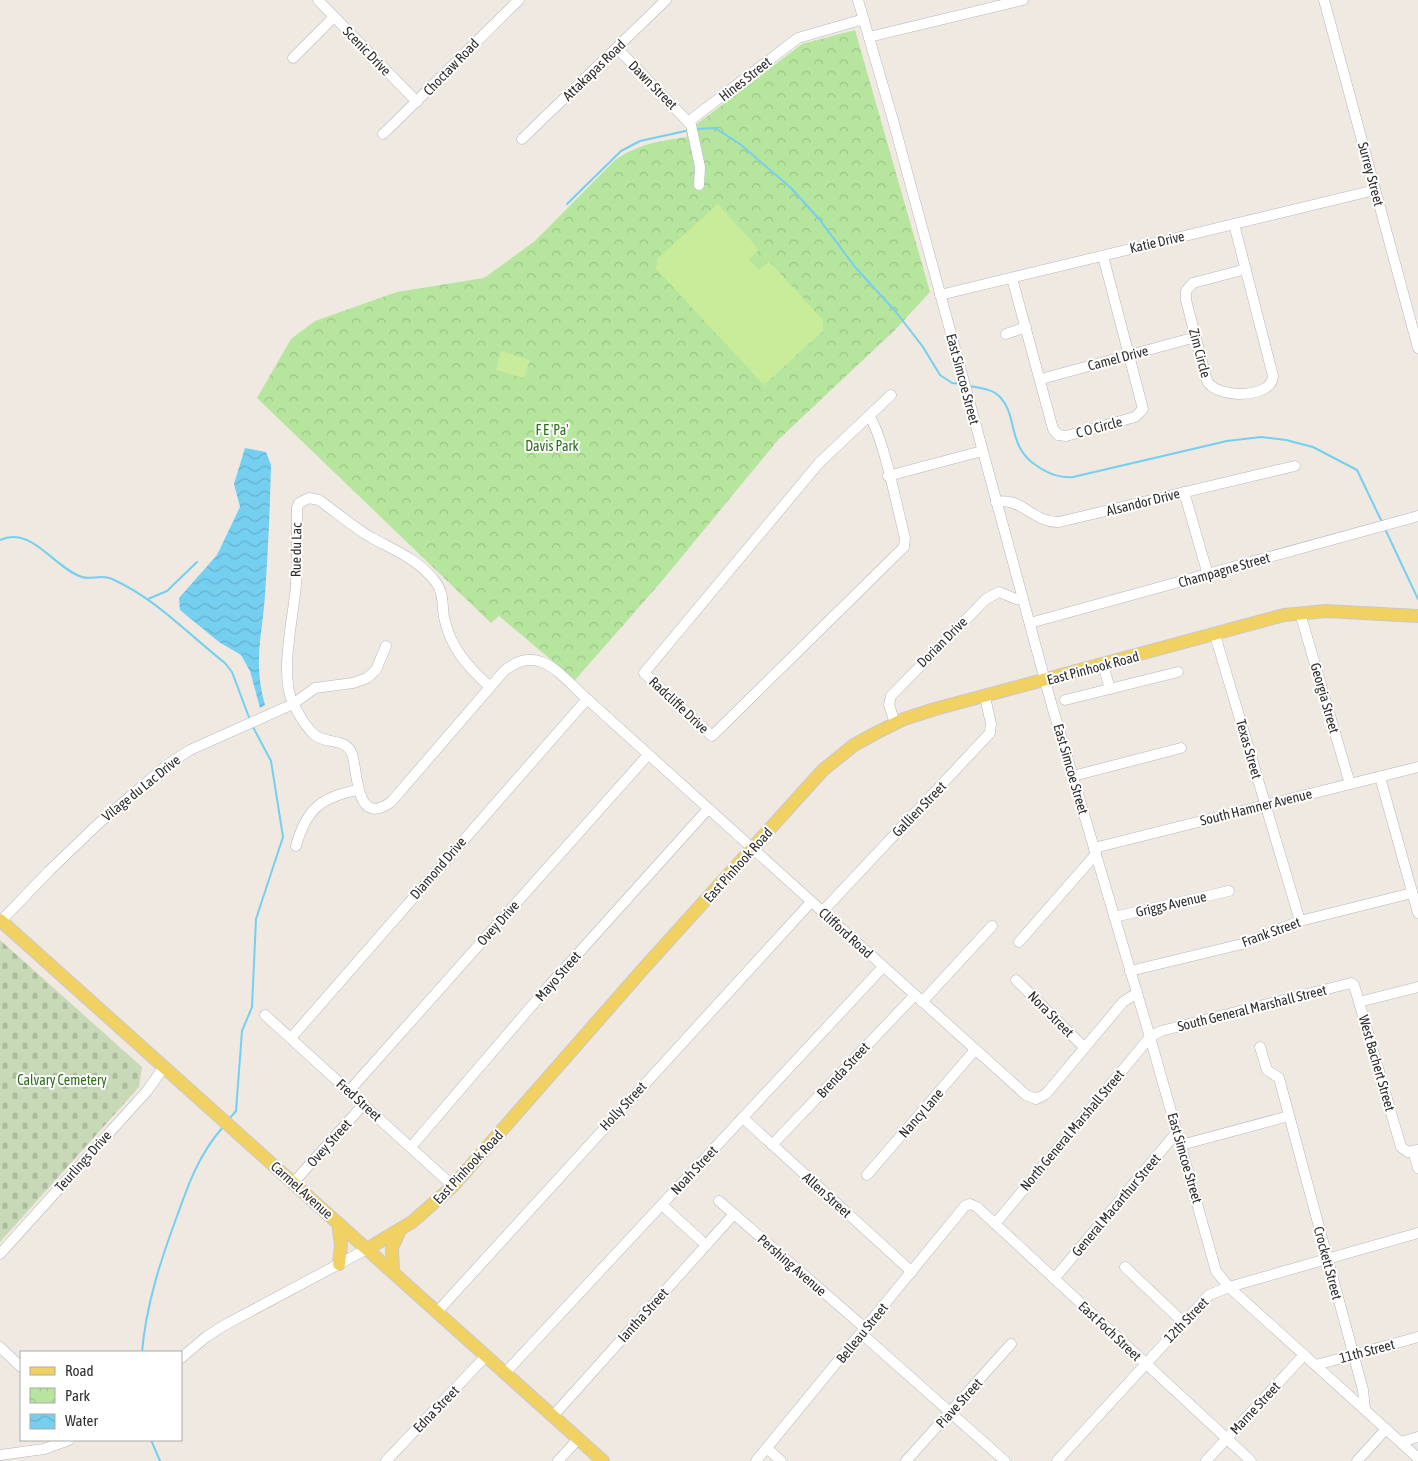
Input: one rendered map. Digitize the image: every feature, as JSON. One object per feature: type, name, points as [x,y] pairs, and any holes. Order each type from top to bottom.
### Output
[{"type":"main road","name":"East Pinhook Road","points":[[367,1248],[400,1230],[424,1213],[453,1186],[644,968],[753,850],[823,770],[854,745],[896,723],[936,709],[1215,635],[1259,621],[1300,613],[1326,611],[1418,616]]},
{"type":"main road","name":"Carmel Avenue","points":[[1,920],[338,1223],[394,1271],[603,1461]]},
{"type":"main road","points":[[338,1223],[341,1245],[339,1264]]},
{"type":"main road","points":[[394,1271],[392,1248],[400,1230]]},
{"type":"street","name":"Scenic Drive","points":[[318,0],[416,102]]},
{"type":"street","name":"Choctaw Road","points":[[383,134],[519,0]]},
{"type":"street","name":"Attakapas Road","points":[[522,140],[666,0]]},
{"type":"street","name":"East Simcoe Street","points":[[858,0],[1046,681],[1216,1271],[1229,1287],[1418,1458]]},
{"type":"street","points":[[869,37],[1023,0]]},
{"type":"street","name":"Surrey Street","points":[[1324,0],[1418,348]]},
{"type":"street","points":[[294,58],[334,17]]},
{"type":"street","name":"Hines Street","points":[[690,123],[798,38],[864,19]]},
{"type":"street","name":"Dawn Street","points":[[617,48],[690,123]]},
{"type":"street","points":[[690,123],[700,167],[699,185]]},
{"type":"street","name":"Katie Drive","points":[[940,296],[1375,190]]},
{"type":"street","name":"Zim Circle","points":[[1234,224],[1246,269],[1273,371],[1271,384],[1265,390],[1226,394],[1215,390],[1207,381],[1186,300],[1187,288],[1193,282],[1246,269]]},
{"type":"street","name":"C O Circle","points":[[1012,278],[1041,379],[1053,429],[1060,436],[1135,417],[1141,413],[1143,405],[1103,256]]},
{"type":"street","points":[[1006,334],[1026,327]]},
{"type":"street","name":"Camel Drive","points":[[1041,379],[1196,337]]},
{"type":"street","name":"Radcliffe Drive","points":[[868,416],[874,425],[905,538],[902,550],[712,736],[644,673],[819,463],[868,416],[891,395]]},
{"type":"street","points":[[888,476],[982,451]]},
{"type":"street","name":"Alsandor Drive","points":[[996,502],[1014,502],[1038,518],[1055,522],[1295,466]]},
{"type":"street","points":[[1184,492],[1208,575]]},
{"type":"street","name":"Rue du Lac","points":[[358,790],[354,759],[348,747],[317,736],[293,704],[289,689],[287,660],[296,581],[297,508],[304,500],[309,498],[319,500],[371,537],[410,557],[428,573],[442,594],[444,617],[455,649],[466,665],[489,686]]},
{"type":"street","name":"Champagne Street","points":[[1030,623],[1418,516]]},
{"type":"street","name":"Dorian Drive","points":[[896,723],[890,710],[891,696],[986,599],[999,592],[1016,599],[1023,599]]},
{"type":"street","name":"Georgia Street","points":[[1300,613],[1350,784]]},
{"type":"street","name":"Texas Street","points":[[1215,635],[1300,921]]},
{"type":"street","name":"Vilage du Lac Drive","points":[[1,920],[49,870],[167,764],[190,750],[293,704],[315,688],[354,683],[372,674],[376,670],[386,646]]},
{"type":"street","name":"Clifford Road","points":[[489,686],[504,671],[520,660],[534,658],[548,665],[1018,1089],[1036,1099],[1052,1089],[1123,1002],[1137,993]]},
{"type":"street","points":[[1103,665],[1110,690]]},
{"type":"street","points":[[1065,700],[1178,672]]},
{"type":"street","points":[[296,846],[302,824],[317,806],[335,795],[358,790],[363,801],[369,806],[383,807],[390,802],[489,686]]},
{"type":"street","name":"Gallien Street","points":[[822,912],[990,733],[991,724],[985,697]]},
{"type":"street","name":"Diamond Drive","points":[[291,1038],[587,699]]},
{"type":"street","points":[[1073,776],[1181,748]]},
{"type":"street","name":"Ovey Drive","points":[[349,1091],[648,755]]},
{"type":"street","name":"South Hamner Avenue","points":[[1095,851],[1265,805],[1418,767]]},
{"type":"street","points":[[1380,776],[1418,913]]},
{"type":"street","name":"Mayo Street","points":[[410,1147],[547,988],[708,809]]},
{"type":"street","points":[[1018,942],[1095,851]]},
{"type":"street","name":"Griggs Avenue","points":[[1114,917],[1229,890]]},
{"type":"street","name":"Frank Street","points":[[1130,971],[1242,944],[1300,921],[1412,893]]},
{"type":"street","name":"Holly Street","points":[[437,1312],[811,902]]},
{"type":"street","name":"Brenda Street","points":[[772,1146],[992,926]]},
{"type":"street","name":"Noah Street","points":[[505,1373],[883,967]]},
{"type":"street","name":"Nora Street","points":[[1016,980],[1085,1048]]},
{"type":"street","name":"South General Marshall Street","points":[[1150,1037],[1161,1031],[1351,982],[1354,985]]},
{"type":"street","name":"West Bachert Street","points":[[1354,985],[1399,1142],[1404,1150],[1415,1150]]},
{"type":"street","points":[[1359,1002],[1418,987]]},
{"type":"street","name":"Fred Street","points":[[265,1015],[453,1186]]},
{"type":"street","name":"North General Marshall Street","points":[[995,1224],[1150,1037]]},
{"type":"street","name":"Crockett Street","points":[[1260,1047],[1267,1070],[1279,1078],[1364,1390],[1365,1410]]},
{"type":"street","name":"Nancy Lane","points":[[867,1175],[975,1050]]},
{"type":"street","name":"Teurlings Drive","points":[[0,1254],[147,1091],[164,1067]]},
{"type":"street","name":"Ovey Street","points":[[294,1182],[364,1104]]},
{"type":"street","points":[[1181,1146],[1289,1116]]},
{"type":"street","name":"Allen Street","points":[[743,1118],[912,1272]]},
{"type":"street","name":"General Macarthur Street","points":[[1054,1279],[1177,1132]]},
{"type":"street","points":[[1415,1150],[1418,1168]]},
{"type":"street","name":"Pershing Avenue","points":[[719,1200],[1005,1461]]},
{"type":"street","name":"East Foch Street","points":[[968,1205],[977,1206],[1145,1364],[1252,1461]]},
{"type":"street","name":"Belleau Street","points":[[756,1461],[968,1205]]},
{"type":"street","points":[[662,1206],[706,1245]]},
{"type":"street","name":"Iantha Street","points":[[553,1416],[734,1214]]},
{"type":"street","name":"12th Street","points":[[1057,1461],[1183,1322],[1210,1295],[1229,1287],[1418,1233]]},
{"type":"street","name":"East Pinhook Road","points":[[182,1357],[206,1337],[223,1326],[367,1248]]},
{"type":"street","points":[[1125,1267],[1183,1322]]},
{"type":"street","name":"11th Street","points":[[1316,1365],[1418,1337]]},
{"type":"street","name":"Piave Street","points":[[906,1461],[1012,1344]]},
{"type":"street","points":[[0,1347],[20,1365]]},
{"type":"street","name":"Marne Street","points":[[1206,1461],[1304,1355]]},
{"type":"street","name":"Edna Street","points":[[386,1461],[486,1356]]},
{"type":"street","points":[[1357,1461],[1386,1429]]},
{"type":"street","points":[[1401,1442],[1418,1437]]},
{"type":"street","points":[[558,1461],[578,1439]]},
{"type":"street","points":[[0,1455],[44,1449],[67,1441]]},
{"type":"street","points":[[767,1448],[781,1461]]},
{"type":"green space","name":"F E 'Pa' Davis Park","points":[[855,30],[930,292],[896,329],[778,440],[661,582],[575,680],[499,616],[491,623],[257,398],[291,339],[315,321],[397,292],[484,278],[535,241],[615,160],[641,147],[687,137],[686,128],[697,124],[802,44]]},
{"type":"green space","points":[[718,204],[759,250],[749,259],[759,270],[769,261],[823,320],[823,331],[764,385],[656,269],[657,259]]},
{"type":"green space","points":[[501,351],[530,360],[524,378],[496,370]]},
{"type":"green space","name":"Calvary Cemetery","points":[[0,940],[142,1067],[139,1087],[0,1242]]},
{"type":"water","points":[[245,448],[266,452],[271,465],[264,610],[259,650],[261,690],[265,705],[260,708],[250,671],[241,655],[219,642],[180,610],[179,598],[217,555],[240,507],[234,484]]},
{"type":"waterway","points":[[697,129],[715,128],[740,144],[791,188],[820,220],[855,267],[896,312],[923,347],[940,375],[952,383],[961,384]]},
{"type":"waterway","points":[[567,204],[621,151],[640,141],[690,130]]},
{"type":"waterway","points":[[970,386],[989,390],[999,396],[1005,404],[1017,440],[1027,458],[1054,475],[1073,477],[1227,441],[1261,437],[1286,440],[1313,447],[1357,470],[1381,520]]},
{"type":"waterway","points":[[1386,531],[1418,599]]},
{"type":"waterway","points":[[0,540],[11,537],[22,538],[72,572],[85,578],[104,577],[112,579],[157,606],[225,663],[232,672],[250,720]]},
{"type":"waterway","points":[[148,599],[167,591],[197,562]]},
{"type":"waterway","points":[[229,1119],[236,1111],[242,1031],[252,1007],[256,919],[283,837],[271,761],[253,727]]},
{"type":"waterway","points":[[142,1351],[150,1301],[170,1235],[195,1170],[207,1148],[223,1127]]},
{"type":"waterway","points":[[151,1441],[160,1461]]}]
